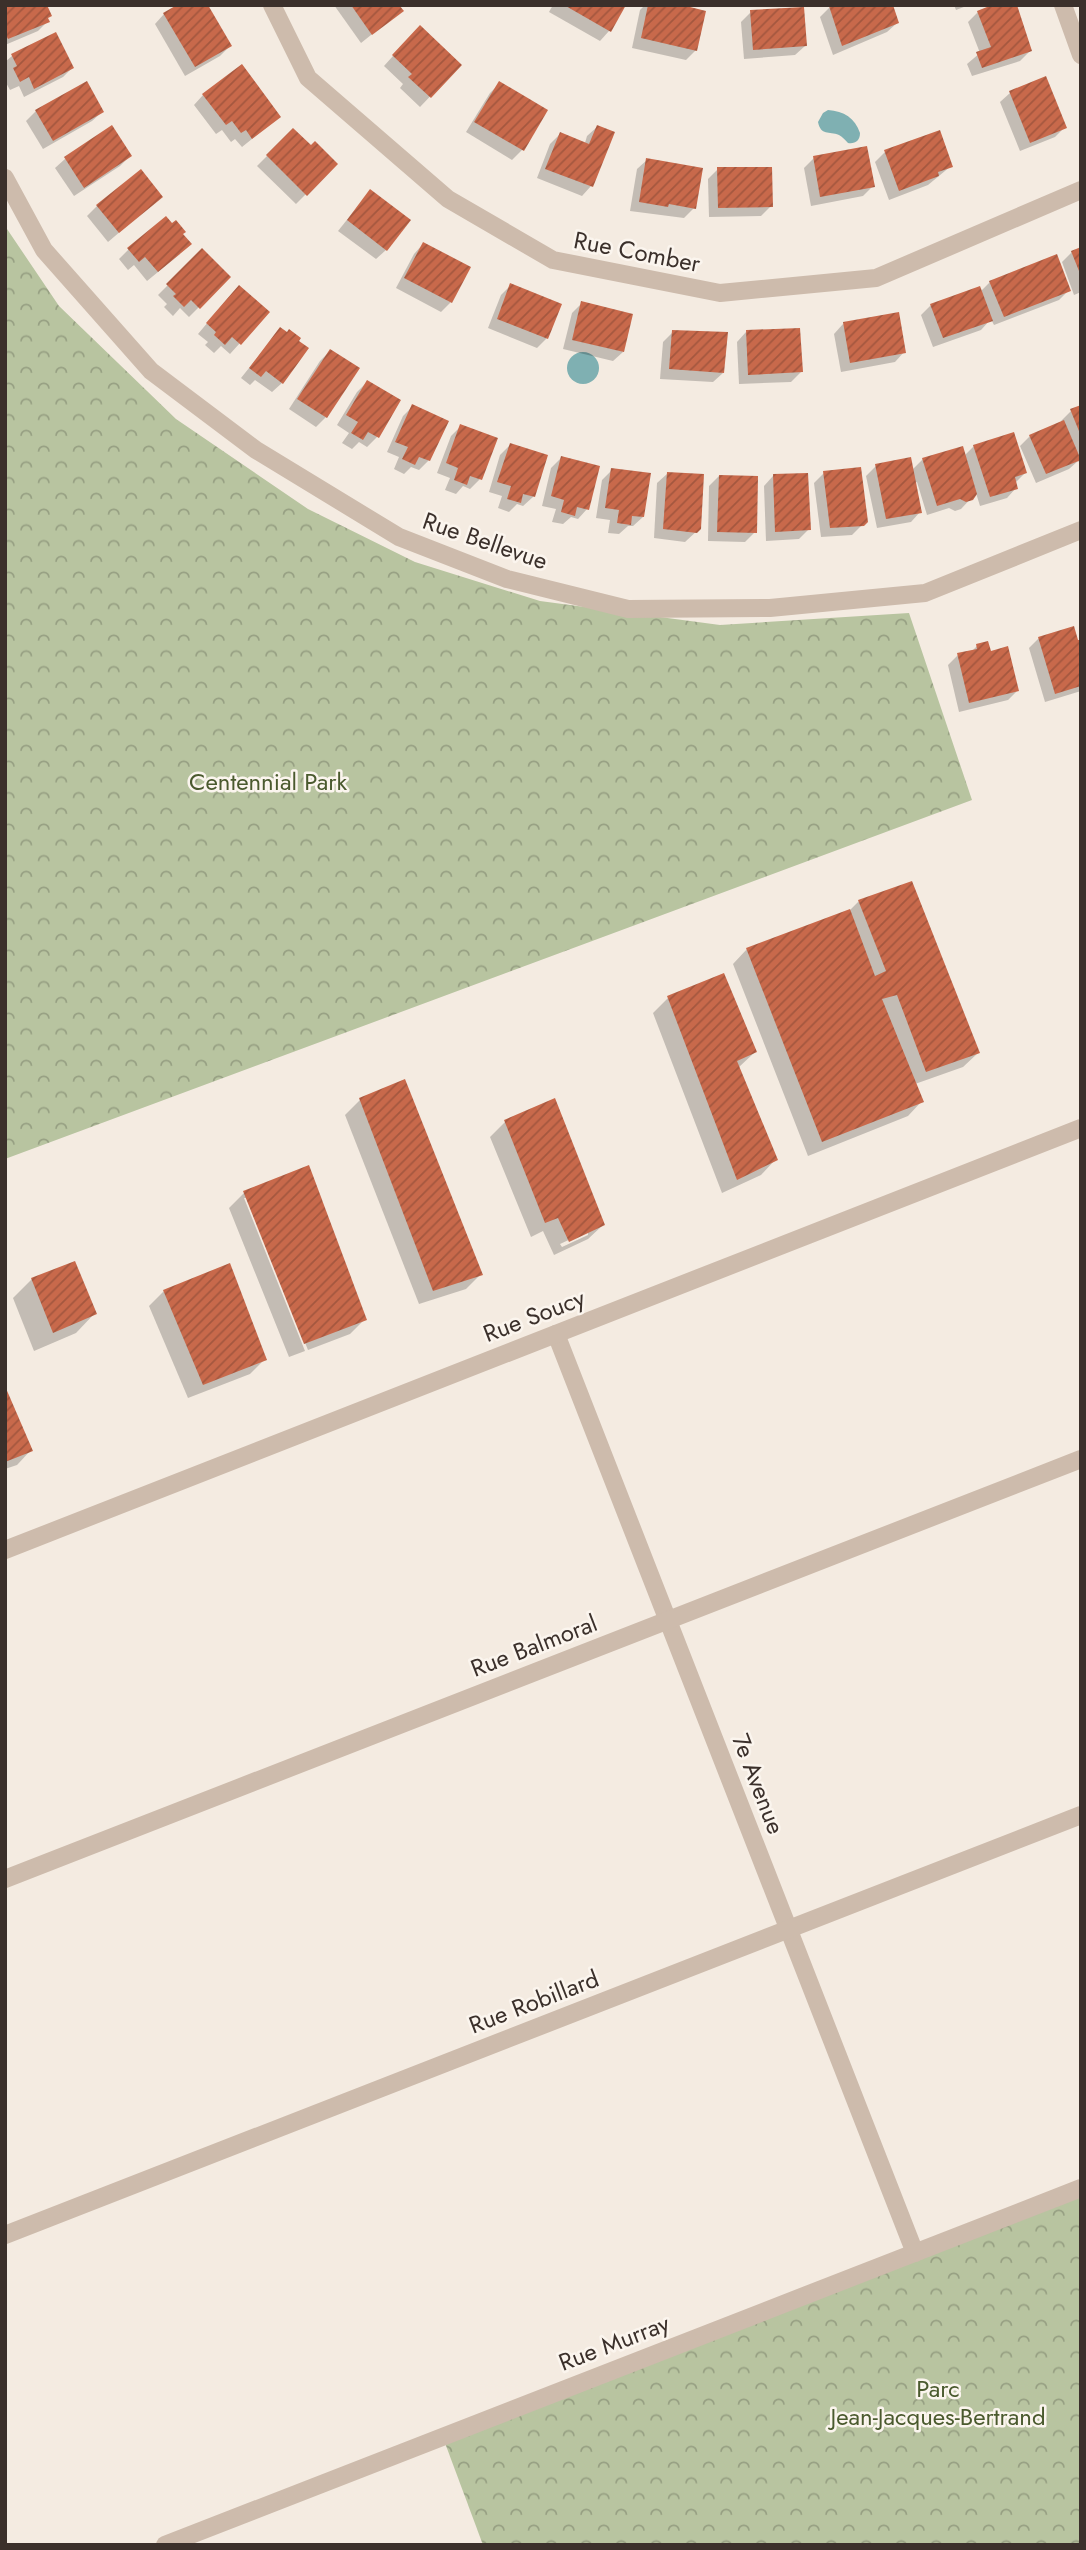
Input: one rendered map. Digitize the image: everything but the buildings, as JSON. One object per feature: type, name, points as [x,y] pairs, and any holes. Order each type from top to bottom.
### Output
[{"type":"street","name":"Rue Comber","points":[[272,5],[308,78],[448,199],[553,260],[720,293],[876,278],[1081,190]]},
{"type":"street","points":[[1063,5],[1081,55]]},
{"type":"street","name":"Rue Bellevue","points":[[5,178],[44,250],[151,371],[256,450],[400,537],[507,579],[628,609],[783,606],[925,593],[1081,530]]},
{"type":"street","name":"Rue Soucy","points":[[5,1550],[1081,1128]]},
{"type":"street","name":"7e Avenue","points":[[556,1334],[915,2253]]},
{"type":"street","name":"Rue Balmoral","points":[[5,1878],[1081,1459]]},
{"type":"street","name":"Rue Robillard","points":[[5,2235],[1081,1815]]},
{"type":"street","name":"Rue Murray","points":[[165,2545],[1081,2188]]},
{"type":"green space","name":"Centennial Park","points":[[5,226],[59,306],[176,419],[308,509],[415,562],[540,601],[720,625],[909,613],[972,800],[5,1159]]},
{"type":"green space","name":"Parc Jean-Jacques-Bertrand","points":[[1081,2193],[1081,2545],[483,2545],[445,2443]]},
{"type":"water","points":[[828,110],[852,119],[860,133],[857,141],[848,143],[839,135],[821,129],[818,122]]},
{"type":"water","points":[[583,352],[595,356],[599,368],[595,380],[583,384],[571,380],[567,368],[571,356]]}]
